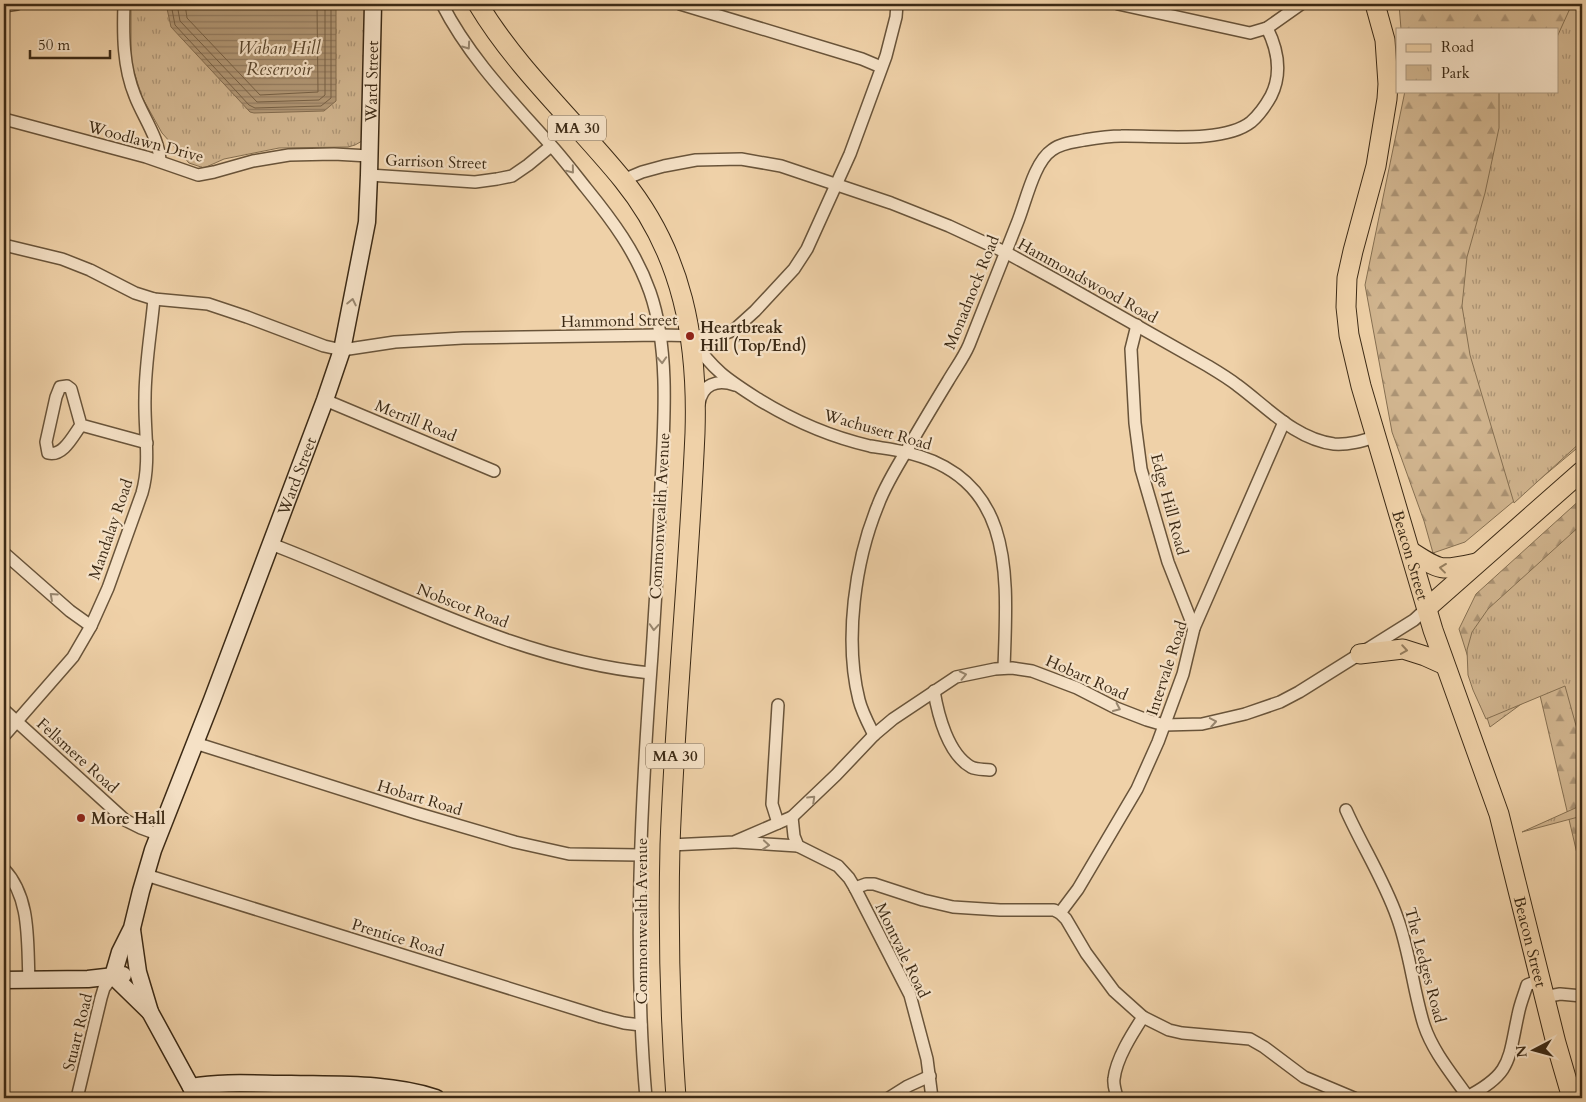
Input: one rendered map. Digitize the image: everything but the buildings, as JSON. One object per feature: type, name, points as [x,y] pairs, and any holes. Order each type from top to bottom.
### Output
[{"type":"main road","name":"Commonwealth Avenue","points":[[478,4],[509,49],[641,204],[668,254],[685,304],[690,336],[696,415],[670,845],[670,986],[676,1098]]},
{"type":"main road","name":"Beacon Street","points":[[1376,4],[1385,40],[1388,84],[1387,99],[1376,166],[1350,264],[1346,307],[1352,352],[1375,437],[1445,665],[1496,802],[1542,988],[1572,1098]]},
{"type":"main road","points":[[1427,608],[1582,471]]},
{"type":"main road","points":[[1410,551],[1433,566],[1444,569],[1480,563]]},
{"type":"main road","points":[[1360,654],[1403,649],[1426,656],[1445,665]]},
{"type":"street","points":[[4,6],[17,4]]},
{"type":"street","points":[[124,4],[124,51],[130,80],[134,94],[158,148],[160,161]]},
{"type":"street","name":"Ward Street","points":[[150,1012],[112,976],[120,952],[132,928],[146,875],[160,835],[271,544],[342,350],[364,237],[370,175],[373,4]]},
{"type":"street","name":"Commonwealth Avenue","points":[[442,4],[473,54],[502,91],[552,146],[611,218],[633,253],[650,292],[660,335],[663,382],[663,461],[640,855],[641,1024],[646,1098]]},
{"type":"street","points":[[680,4],[852,56],[881,67]]},
{"type":"street","name":"Hammond Street","points":[[342,350],[395,342],[444,339],[660,335],[706,336],[734,330],[755,312],[794,269],[807,249],[837,185],[886,56],[897,4]]},
{"type":"street","points":[[1118,4],[1250,33],[1267,28],[1301,4]]},
{"type":"street","name":"Monadnock Road","points":[[874,735],[863,714],[856,684],[853,631],[860,564],[871,523],[879,502],[906,452],[968,348],[1032,182],[1045,157],[1053,149],[1068,143],[1120,136],[1190,138],[1230,132],[1250,123],[1266,105],[1276,87],[1278,77],[1276,52],[1267,28]]},
{"type":"street","name":"Woodlawn Drive","points":[[4,119],[160,161],[201,175],[253,161],[289,156],[334,154],[370,156]]},
{"type":"street","name":"Garrison Street","points":[[370,175],[475,182],[498,179],[512,176],[528,166],[552,146]]},
{"type":"street","name":"Hammondswood Road","points":[[622,180],[657,168],[696,160],[742,159],[781,166],[837,185],[949,226],[1005,252],[1208,366],[1237,385],[1284,422],[1312,438],[1334,444],[1354,444],[1375,437]]},
{"type":"street","points":[[4,245],[62,259],[90,270],[135,293],[154,299],[208,304],[247,316],[324,346],[342,350]]},
{"type":"street","name":"Mandalay Road","points":[[4,736],[73,657],[91,626],[108,588],[142,494],[147,443],[144,400],[154,299]]},
{"type":"street","name":"Edge Hill Road","points":[[1137,325],[1131,350],[1135,423],[1140,469],[1168,562],[1194,628]]},
{"type":"street","name":"Wachusett Road","points":[[690,336],[707,361],[740,387],[786,415],[827,432],[869,445],[906,452],[944,466],[955,473],[979,498],[992,519],[998,535],[1005,572],[1004,668]]},
{"type":"street","name":"Wachusett Road","points":[[695,433],[700,400],[704,390],[719,382],[740,387]]},
{"type":"street","points":[[62,386],[67,386],[71,389],[81,425],[61,451],[52,454],[48,453],[46,442],[56,397],[62,386]]},
{"type":"street","name":"Merrill Road","points":[[325,400],[494,471]]},
{"type":"street","name":"Intervale Road","points":[[1060,913],[1078,889],[1128,806],[1145,773],[1183,674],[1194,628],[1284,422]]},
{"type":"street","points":[[81,425],[147,443]]},
{"type":"street","name":"Nobscot Road","points":[[271,544],[318,562],[423,608],[493,635],[604,667],[650,673]]},
{"type":"street","points":[[4,552],[70,611],[91,626]]},
{"type":"street","name":"Hobart Road","points":[[670,845],[734,842],[792,817],[874,735],[893,719],[956,676],[1004,668],[1021,669],[1043,674],[1077,688],[1131,715],[1164,725],[1202,724],[1222,721],[1263,708],[1299,692],[1414,620],[1427,608]]},
{"type":"street","points":[[934,691],[938,711],[956,752],[970,766],[977,769],[990,770]]},
{"type":"street","points":[[778,705],[772,804],[778,823]]},
{"type":"street","name":"Fellsmere Road","points":[[4,710],[125,820],[160,835]]},
{"type":"street","name":"Hobart Road","points":[[195,743],[416,813],[515,842],[569,854],[640,855]]},
{"type":"street","name":"The Ledges Road","points":[[1346,810],[1386,890],[1396,915],[1428,1034],[1443,1062],[1467,1098]]},
{"type":"street","points":[[792,817],[794,836],[798,846]]},
{"type":"street","name":"Montvale Road","points":[[734,842],[798,846],[838,866],[849,878],[910,996],[923,1042],[930,1076],[932,1098]]},
{"type":"street","points":[[4,869],[16,885],[22,903],[26,930],[29,979]]},
{"type":"street","name":"Prentice Road","points":[[146,875],[600,1017],[624,1023],[641,1024]]},
{"type":"street","points":[[855,888],[866,884],[874,884],[923,900],[953,907],[1000,910],[1047,909],[1060,913],[1114,991],[1143,1018],[1156,1025],[1182,1033],[1250,1039],[1264,1047],[1304,1077],[1354,1098]]},
{"type":"street","name":"Ward Street","points":[[132,928],[138,972],[150,1012],[194,1093]]},
{"type":"street","points":[[4,980],[88,979],[138,972]]},
{"type":"street","name":"Stuart Road","points":[[77,1098],[101,998],[104,988],[112,976]]},
{"type":"street","points":[[1467,1098],[1490,1083],[1506,1067],[1520,1006],[1527,985],[1560,994],[1582,996]]},
{"type":"street","points":[[1117,1098],[1114,1082],[1116,1070],[1134,1031],[1143,1018]]},
{"type":"street","points":[[889,1098],[908,1086],[930,1076]]},
{"type":"street","points":[[194,1093],[224,1083],[379,1087],[436,1098]]},
{"type":"green space","points":[[131,4],[367,4],[362,141],[348,147],[279,148],[224,159],[204,168],[189,163],[162,133],[142,97],[131,62]]},
{"type":"green space","points":[[1399,4],[1582,4],[1582,444],[1465,542],[1433,553],[1424,521],[1392,432],[1365,285],[1405,92],[1558,92],[1558,28],[1401,28]]},
{"type":"green space","points":[[1572,4],[1582,4],[1582,441],[1514,503],[1470,355],[1462,306],[1467,257],[1485,193],[1499,128],[1499,92],[1558,92],[1558,35]]},
{"type":"green space","points":[[1582,498],[1582,875],[1539,691],[1490,727],[1459,629],[1476,594]]},
{"type":"green space","points":[[1582,524],[1582,747],[1565,686],[1486,719],[1468,675],[1467,650],[1472,632],[1488,609]]},
{"type":"green space","points":[[1582,805],[1582,816],[1522,832]]},
{"type":"water","name":"Waban Hill Reservoir","points":[[166,4],[336,4],[336,101],[324,111],[250,112],[171,27]]},
{"type":"place","name":"Heartbreak Hill (Top/End)","points":[[690,336]]},
{"type":"place","name":"More Hall","points":[[81,818]]}]
